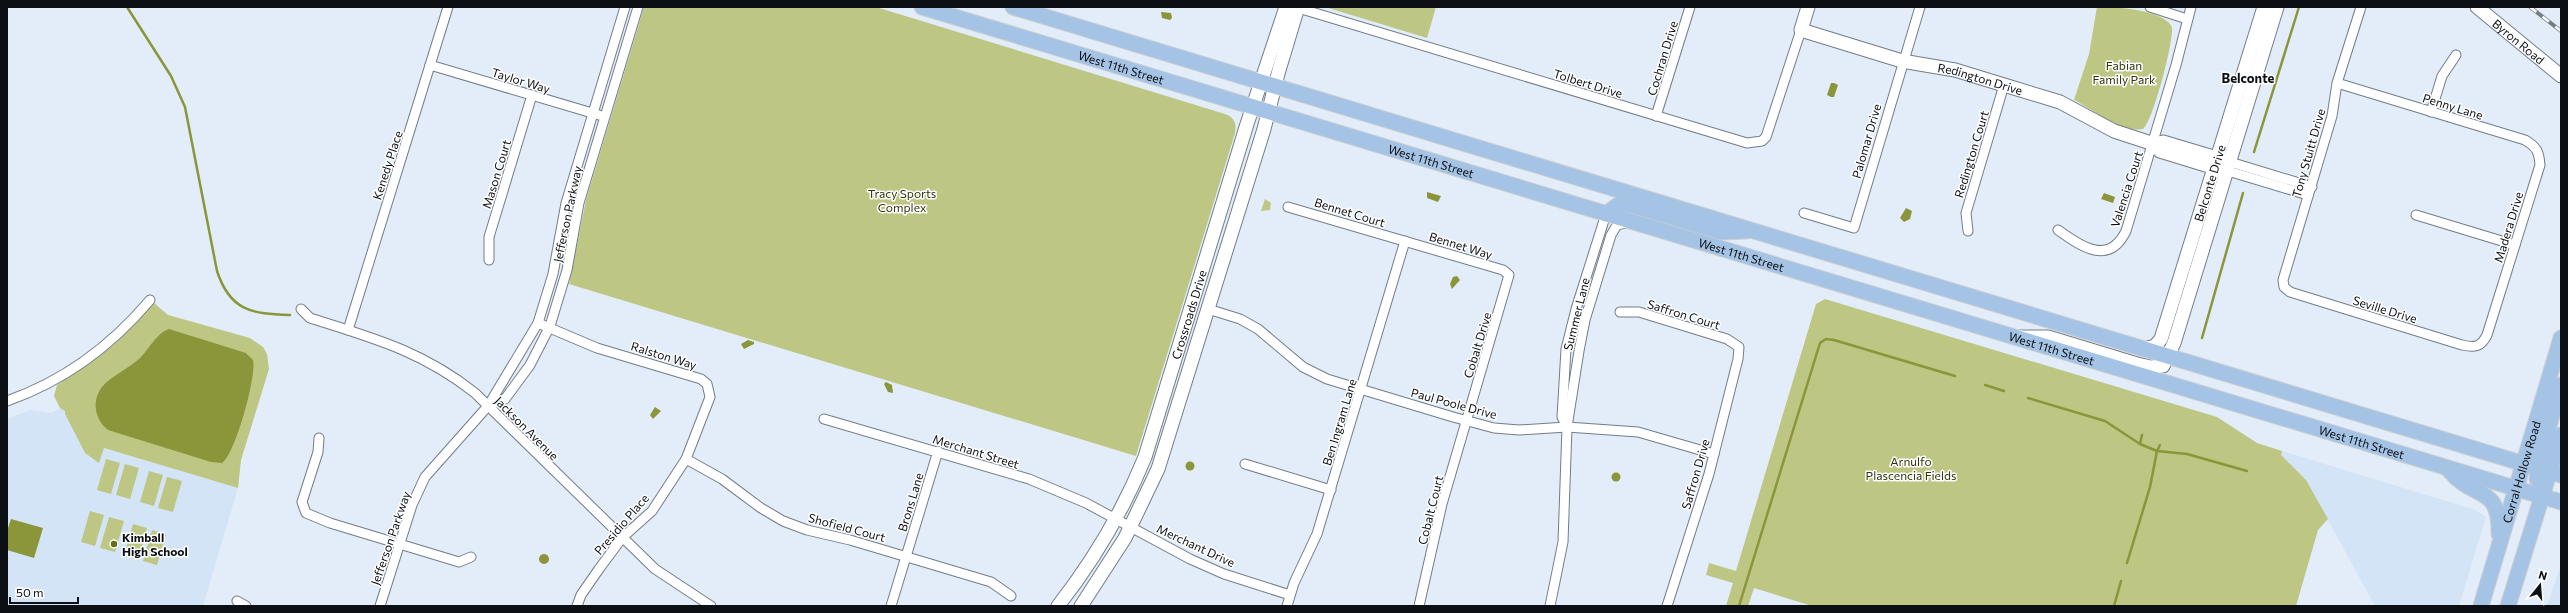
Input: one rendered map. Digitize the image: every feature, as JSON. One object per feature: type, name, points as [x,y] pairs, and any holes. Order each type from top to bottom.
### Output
[{"type":"main road","name":"West 11th Street","points":[[922,7],[2561,502]]},
{"type":"main road","points":[[1013,7],[2543,470],[2561,385]]},
{"type":"main road","points":[[1606,214],[1618,205],[1628,204],[1721,232],[1736,234],[1752,230]]},
{"type":"main road","name":"Corral Hollow Road","points":[[2543,470],[2527,448],[2561,338]]},
{"type":"main road","name":"Corral Hollow Road","points":[[2508,606],[2542,496],[2543,470],[2561,435]]},
{"type":"main road","points":[[2448,468],[2462,482],[2488,496],[2496,505],[2499,520],[2499,548]]},
{"type":"main road","name":"Corral Hollow Road","points":[[2481,606],[2517,489],[2543,470]]},
{"type":"street","name":"Kenedy Place","points":[[348,330],[448,7]]},
{"type":"street","name":"Jefferson Parkway","points":[[380,606],[412,504],[425,477],[488,406],[538,323],[554,274],[566,203],[626,7]]},
{"type":"street","name":"Jefferson Parkway","points":[[488,406],[505,399],[530,365],[550,326],[567,270],[579,203],[638,7]]},
{"type":"street","name":"Crossroads Drive","points":[[1058,606],[1088,566],[1116,519],[1134,484],[1154,431],[1253,107],[1268,84],[1294,7]]},
{"type":"street","name":"Tolbert Drive","points":[[1294,7],[1747,144],[1762,141],[1771,125],[1801,30]]},
{"type":"street","points":[[1801,30],[1808,7]]},
{"type":"street","name":"Palomar Drive","points":[[1804,213],[1854,228],[1902,61],[1920,7]]},
{"type":"street","points":[[2150,7],[2187,18]]},
{"type":"street","name":"Valencia Court","points":[[2058,230],[2073,241],[2091,249],[2105,251],[2113,250],[2120,244],[2126,231],[2154,144],[2176,65],[2190,7]]},
{"type":"street","name":"Belconte Drive","points":[[2145,349],[2155,346],[2161,339],[2264,7]]},
{"type":"street","name":"Belconte Drive","points":[[2168,356],[2229,167],[2278,7]]},
{"type":"street","name":"Tony Stuitt Drive","points":[[2298,229],[2332,116],[2337,83],[2361,7]]},
{"type":"street","name":"Byron Road","points":[[2477,7],[2561,76]]},
{"type":"street","name":"Cochran Drive","points":[[1656,116],[1688,8]]},
{"type":"street","name":"Redington Drive","points":[[1801,30],[1902,61],[1954,70],[2060,102],[2114,131],[2154,144],[2163,142],[2215,163],[2310,191]]},
{"type":"street","points":[[2431,112],[2442,76],[2456,55]]},
{"type":"street","name":"Taylor Way","points":[[430,65],[604,116]]},
{"type":"street","name":"Penny Lane","points":[[2337,83],[2525,140],[2536,146],[2540,154],[2537,173]]},
{"type":"street","name":"Crossroads Drive","points":[[1081,606],[1110,564],[1131,527],[1153,481],[1231,240],[1269,112],[1268,84]]},
{"type":"street","name":"Redington Court","points":[[1968,231],[1966,213],[2004,85]]},
{"type":"street","name":"Mason Court","points":[[489,260],[489,237],[532,95]]},
{"type":"street","name":"Madera Drive","points":[[2501,289],[2537,173]]},
{"type":"street","name":"Bennet Court","points":[[1288,206],[1405,241]]},
{"type":"street","name":"Summer Lane","points":[[1567,427],[1562,417],[1566,349],[1576,309],[1606,214]]},
{"type":"street","points":[[2416,216],[2515,245]]},
{"type":"street","name":"Summer Lane","points":[[1550,606],[1563,542],[1567,427],[1585,320],[1608,242],[1617,225],[1631,221]]},
{"type":"street","name":"Seville Drive","points":[[2298,229],[2283,280],[2284,287],[2290,292],[2462,345],[2474,348],[2482,344],[2501,289]]},
{"type":"street","name":"Bennet Way","points":[[1405,241],[1503,270],[1509,275]]},
{"type":"street","name":"Ben Ingram Lane","points":[[1287,606],[1290,595],[1317,534],[1405,241]]},
{"type":"street","name":"Cobalt Drive","points":[[1466,421],[1509,275]]},
{"type":"street","points":[[7,400],[56,379],[86,360],[121,331],[150,300]]},
{"type":"street","name":"Jackson Avenue","points":[[301,309],[310,318],[397,346],[426,359],[459,380],[488,406],[655,569],[711,606]]},
{"type":"street","name":"Paul Poole Drive","points":[[1208,309],[1240,319],[1258,329],[1303,367],[1327,379],[1466,421],[1494,428],[1519,430],[1567,427],[1638,432],[1714,454]]},
{"type":"street","name":"Saffron Court","points":[[1620,312],[1639,312],[1727,339],[1739,347]]},
{"type":"street","name":"Ralston Way","points":[[538,323],[550,326],[597,348],[701,379],[707,384],[710,396],[686,459]]},
{"type":"street","points":[[2016,338],[2031,336],[2048,337],[2151,367],[2163,366],[2168,356]]},
{"type":"street","name":"Saffron Drive","points":[[1667,606],[1714,454],[1739,347]]},
{"type":"street","name":"Merchant Street","points":[[824,419],[938,451],[1029,479],[1116,519]]},
{"type":"street","name":"Cobalt Court","points":[[1419,606],[1442,504],[1466,421]]},
{"type":"street","points":[[320,438],[318,452],[302,502],[306,513],[459,562],[471,557]]},
{"type":"street","name":"Brons Lane","points":[[891,606],[938,451]]},
{"type":"street","name":"Presidio Place","points":[[577,606],[594,575],[622,538],[652,511],[686,459]]},
{"type":"street","name":"Shofield Court","points":[[686,459],[722,479],[761,508],[783,520],[807,530],[906,556],[991,582],[1011,596]]},
{"type":"street","points":[[1245,464],[1330,490]]},
{"type":"street","name":"Merchant Drive","points":[[1116,519],[1224,574],[1290,595]]},
{"type":"street","points":[[237,602],[246,606]]},
{"type":"shaded area","points":[[1161,12],[1171,13],[1172,18],[1170,20],[1162,18]]},
{"type":"shaded area","points":[[1831,83],[1838,85],[1834,97],[1827,95]]},
{"type":"shaded area","points":[[1427,192],[1441,196],[1438,202],[1427,198]]},
{"type":"shaded area","points":[[2104,193],[2115,197],[2113,203],[2101,199]]},
{"type":"shaded area","points":[[1906,208],[1912,211],[1910,219],[1904,222],[1900,218]]},
{"type":"shaded area","points":[[1457,276],[1460,280],[1452,289],[1450,284],[1453,277]]},
{"type":"shaded area","points":[[169,329],[246,353],[253,360],[252,381],[239,431],[233,446],[222,463],[211,462],[108,430],[97,416],[96,398],[102,387],[110,379],[139,359],[160,334]]},
{"type":"shaded area","points":[[748,340],[754,342],[754,344],[744,349],[741,344]]},
{"type":"shaded area","points":[[886,382],[892,385],[893,393],[888,392],[884,384]]},
{"type":"shaded area","points":[[655,407],[661,411],[653,419],[650,415]]},
{"type":"shaded area","name":"Kimball High School","points":[[60,408],[66,411],[65,414],[85,453],[99,462],[104,448],[238,488],[203,606],[7,606],[7,419],[30,410],[51,413]]},
{"type":"shaded area","points":[[2282,451],[2476,510],[2486,517],[2459,606],[2375,606],[2306,480],[2280,455]]},
{"type":"shaded area","points":[[1190,461],[1195,466],[1190,471],[1185,466]]},
{"type":"shaded area","points":[[1616,472],[1621,477],[1616,482],[1611,477]]},
{"type":"shaded area","points":[[11,519],[43,528],[34,558],[7,550],[7,531]]},
{"type":"shaded area","points":[[542,554],[546,554],[548,555],[548,563],[542,564],[539,561],[539,557]]},
{"type":"shaded area","points":[[2561,565],[2561,606],[2547,606],[2557,576]]},
{"type":"green space","name":"Tracy Sports Complex","points":[[644,7],[876,7],[1231,117],[1236,127],[1235,133],[1136,456],[569,284],[586,200]]},
{"type":"green space","points":[[1325,7],[1436,7],[1427,38]]},
{"type":"green space","name":"Fabian Family Park","points":[[2097,7],[2138,10],[2159,16],[2167,21],[2172,27],[2170,47],[2162,80],[2152,112],[2143,129],[2125,128],[2107,120],[2074,100],[2089,54]]},
{"type":"green space","points":[[1265,199],[1271,203],[1270,210],[1261,211]]},
{"type":"green space","name":"Arnulfo Plascencia Fields","points":[[1825,299],[2217,417],[2257,443],[2282,451],[2281,455],[2306,480],[2328,519],[2318,530],[2296,606],[1812,606],[1754,588],[1748,606],[1726,606],[1733,583],[1706,575],[1709,563],[1736,571],[1816,304]]},
{"type":"green space","points":[[154,303],[168,315],[250,338],[263,347],[267,354],[269,369],[241,460],[238,488],[104,448],[99,463],[85,453],[65,414],[65,411],[60,408],[54,396],[57,385],[112,346]]},
{"type":"green space","points":[[106,459],[120,463],[111,494],[97,490]]},
{"type":"green space","points":[[125,464],[139,468],[130,499],[116,495]]},
{"type":"green space","points":[[149,471],[163,475],[154,506],[140,502]]},
{"type":"green space","points":[[167,477],[182,481],[173,512],[158,508]]},
{"type":"green space","points":[[90,511],[104,515],[95,546],[81,542]]},
{"type":"green space","points":[[109,517],[124,521],[115,552],[100,548]]},
{"type":"green space","points":[[133,524],[147,528],[138,560],[124,555]]},
{"type":"green space","points":[[152,530],[166,534],[157,565],[143,561]]},
{"type":"waterway","points":[[127,7],[171,76],[185,107],[217,271],[222,284],[229,295],[244,308],[264,313],[290,315]]},
{"type":"waterway","points":[[2254,152],[2299,7]]},
{"type":"waterway","points":[[2202,338],[2243,193]]},
{"type":"waterway","points":[[1739,606],[1820,343],[1826,339],[1834,340],[1955,376]]},
{"type":"waterway","points":[[1985,385],[2004,391]]},
{"type":"waterway","points":[[2028,398],[2105,421],[2140,444]]},
{"type":"waterway","points":[[2127,563],[2150,487],[2157,451],[2140,444],[2142,435]]},
{"type":"waterway","points":[[2160,445],[2157,451],[2187,454],[2247,471]]},
{"type":"waterway","points":[[2114,606],[2121,581]]},
{"type":"railway","points":[[2530,7],[2561,31]]},
{"type":"place","name":"Kimball High School","points":[[114,544]]},
{"type":"district","name":"Belconte","points":[[2248,78]]}]
